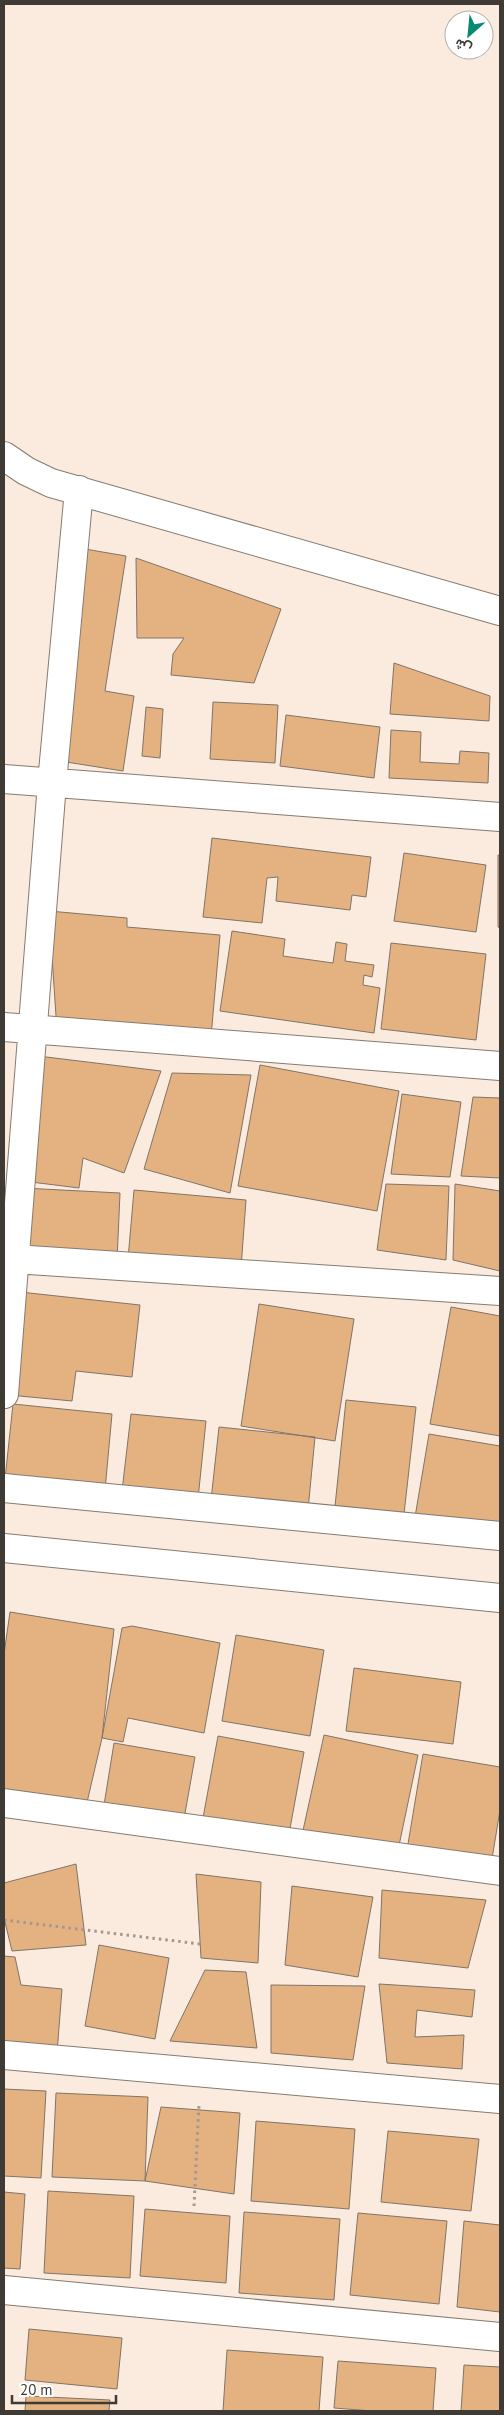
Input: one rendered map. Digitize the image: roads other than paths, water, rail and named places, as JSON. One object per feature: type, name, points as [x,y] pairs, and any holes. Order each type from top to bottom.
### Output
[{"type":"street","points":[[4,456],[26,471],[52,483],[500,611]]},
{"type":"street","points":[[4,1394],[11,1267],[79,490]]},
{"type":"street","points":[[4,779],[500,817]]},
{"type":"street","points":[[4,1027],[500,1066]]},
{"type":"street","points":[[11,1267],[500,1290]]},
{"type":"street","points":[[4,1488],[500,1536]]},
{"type":"street","points":[[4,1548],[500,1598]]},
{"type":"street","points":[[4,1803],[500,1871]]},
{"type":"street","points":[[4,2055],[500,2099]]},
{"type":"street","points":[[4,2290],[500,2337]]}]
